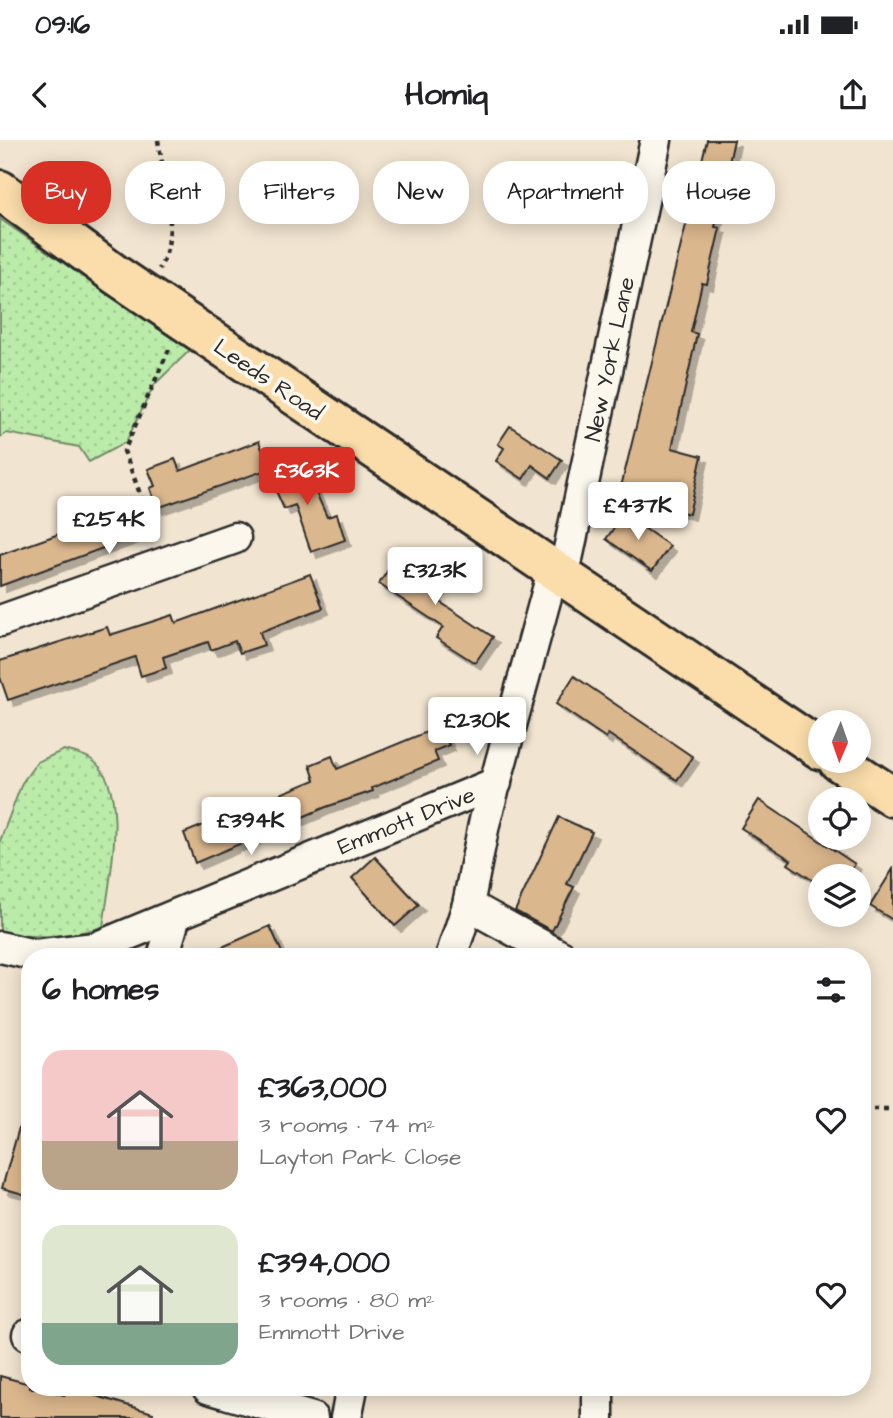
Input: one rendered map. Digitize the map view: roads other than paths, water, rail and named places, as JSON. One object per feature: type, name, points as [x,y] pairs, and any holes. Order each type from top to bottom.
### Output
[{"type":"main road","name":"Leeds Road","points":[[0,190],[144,294],[808,741]]},
{"type":"main road","points":[[858,774],[893,797]]},
{"type":"street","name":"New York Lane","points":[[454,948],[468,905],[484,824],[558,575],[656,140]]},
{"type":"street","points":[[0,621],[235,538]]},
{"type":"street","name":"Emmott Drive","points":[[95,948],[496,783]]},
{"type":"street","points":[[468,905],[546,948]]},
{"type":"street","points":[[166,948],[175,916]]},
{"type":"street","name":"Emmott Drive","points":[[0,947],[21,952]]},
{"type":"street","points":[[236,1396],[312,1418]]},
{"type":"street","points":[[346,1418],[350,1396]]},
{"type":"street","points":[[598,1396],[598,1418]]}]
